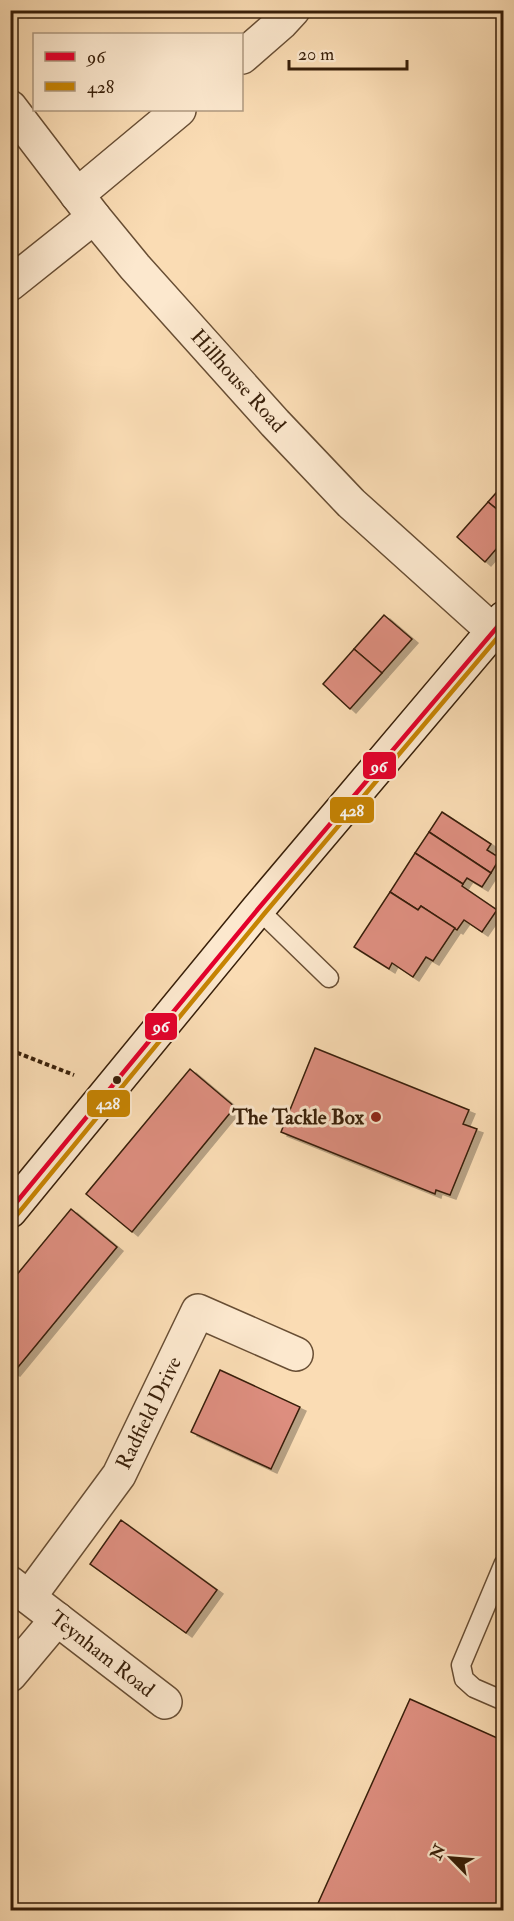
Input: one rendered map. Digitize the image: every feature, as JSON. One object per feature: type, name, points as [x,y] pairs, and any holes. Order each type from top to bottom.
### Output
[{"type":"street","points":[[243,56],[293,10]]},
{"type":"street","name":"Hillhouse Road","points":[[10,107],[86,206],[213,354],[335,485],[387,536],[500,625]]},
{"type":"street","points":[[10,284],[178,111]]},
{"type":"street","points":[[10,1211],[258,909],[500,625]]},
{"type":"street","name":"Radfield Drive","points":[[20,1590],[119,1475],[198,1311],[296,1354]]},
{"type":"street","name":"Teynham Road","points":[[20,1590],[165,1702]]},
{"type":"street","points":[[10,1675],[57,1619]]},
{"type":"lane","points":[[258,909],[329,978]]},
{"type":"lane","points":[[504,1563],[461,1665],[464,1679],[474,1688],[504,1701]]},
{"type":"path","points":[[10,1050],[111,1089]]},
{"type":"building","points":[[504,484],[504,515],[488,502]]},
{"type":"building","points":[[488,502],[504,515],[504,540],[485,562],[457,537]]},
{"type":"building","points":[[384,615],[412,639],[382,673],[354,649]]},
{"type":"building","points":[[354,649],[382,673],[350,709],[323,684]]},
{"type":"building","points":[[442,812],[491,844],[487,850],[500,858],[491,873],[429,832]]},
{"type":"building","points":[[429,832],[491,873],[482,887],[467,878],[463,884],[415,853]]},
{"type":"building","points":[[415,853],[463,884],[462,886],[497,910],[482,932],[464,920],[457,930],[421,906],[418,910],[390,892]]},
{"type":"building","points":[[390,892],[418,910],[421,906],[455,928],[433,961],[426,957],[413,977],[392,963],[389,969],[354,947]]},
{"type":"building","name":"The Tackle Box","points":[[315,1048],[469,1110],[463,1124],[477,1129],[450,1195],[436,1190],[435,1194],[281,1132]]},
{"type":"building","points":[[190,1069],[235,1107],[132,1232],[86,1194]]},
{"type":"building","points":[[71,1209],[117,1247],[14,1372],[10,1370],[10,1283]]},
{"type":"building","points":[[220,1370],[300,1407],[271,1469],[191,1432]]},
{"type":"building","points":[[121,1520],[217,1590],[186,1633],[90,1564]]},
{"type":"building","points":[[410,1699],[504,1741],[504,1910],[315,1910]]},
{"type":"transit line","name":"96","points":[[10,1210],[258,909],[504,619]]},
{"type":"transit line","name":"428","points":[[16,1216],[264,914],[504,630]]},
{"type":"place","name":"The Tackle Box","points":[[376,1117]]}]
